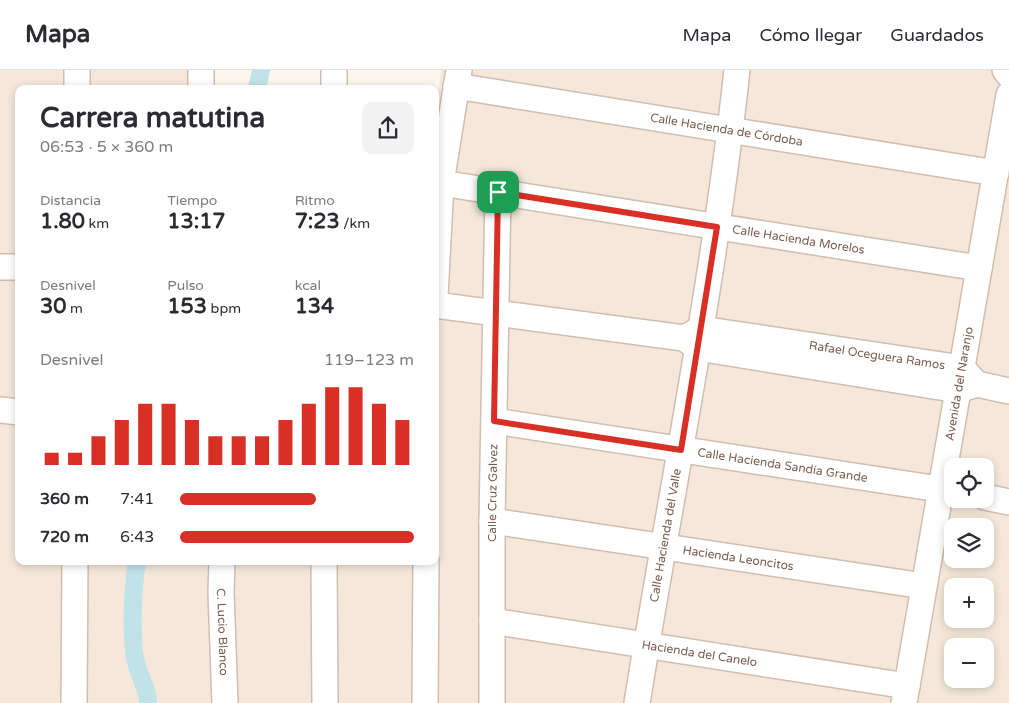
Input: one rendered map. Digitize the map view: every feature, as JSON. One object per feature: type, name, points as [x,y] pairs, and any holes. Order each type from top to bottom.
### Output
[{"type":"street","points":[[77,70],[77,85]]},
{"type":"street","points":[[201,70],[201,85]]},
{"type":"street","points":[[334,70],[334,85]]},
{"type":"street","name":"Calle Hacienda del Valle","points":[[637,703],[681,450],[694,338],[717,227],[737,70]]},
{"type":"street","points":[[1005,70],[1009,75]]},
{"type":"street","points":[[439,221],[441,183],[458,78]]},
{"type":"street","name":"Calle Hacienda de Córdoba","points":[[458,78],[730,130],[996,173]]},
{"type":"street","name":"Avenida del Naranjo","points":[[952,458],[966,381],[979,268],[1009,95]]},
{"type":"street","name":"Calle Hacienda Morelos","points":[[441,183],[979,268]]},
{"type":"street","name":"Calle Cruz Galvez","points":[[492,703],[492,521],[498,192]]},
{"type":"street","points":[[0,267],[15,267]]},
{"type":"street","name":"Rafael Oceguera Ramos","points":[[439,306],[694,338],[966,381],[1009,391]]},
{"type":"street","points":[[0,410],[15,412]]},
{"type":"street","name":"Calle Hacienda Sandía Grande","points":[[494,421],[944,490]]},
{"type":"street","name":"Avenida del Naranjo","points":[[905,694],[924,586],[944,499]]},
{"type":"street","points":[[994,499],[1009,502]]},
{"type":"street","name":"Hacienda Leoncitos","points":[[492,521],[924,586]]},
{"type":"street","points":[[74,703],[75,565]]},
{"type":"street","name":"C. Lucio Blanco","points":[[222,565],[225,703]]},
{"type":"street","points":[[324,565],[325,703]]},
{"type":"street","points":[[424,703],[426,565]]},
{"type":"street","name":"Hacienda del Canelo","points":[[492,621],[646,645],[905,694]]},
{"type":"shaded area","points":[[0,70],[203,70],[203,85],[15,85],[15,565],[439,565],[439,89],[441,70],[1009,70],[1009,703],[0,703]]},
{"type":"waterway","points":[[258,85],[261,70]]},
{"type":"waterway","points":[[136,565],[133,598],[134,652],[139,673],[147,692],[148,703]]},
{"type":"route","points":[[498,192],[717,227],[681,450],[494,421],[498,192]]}]
